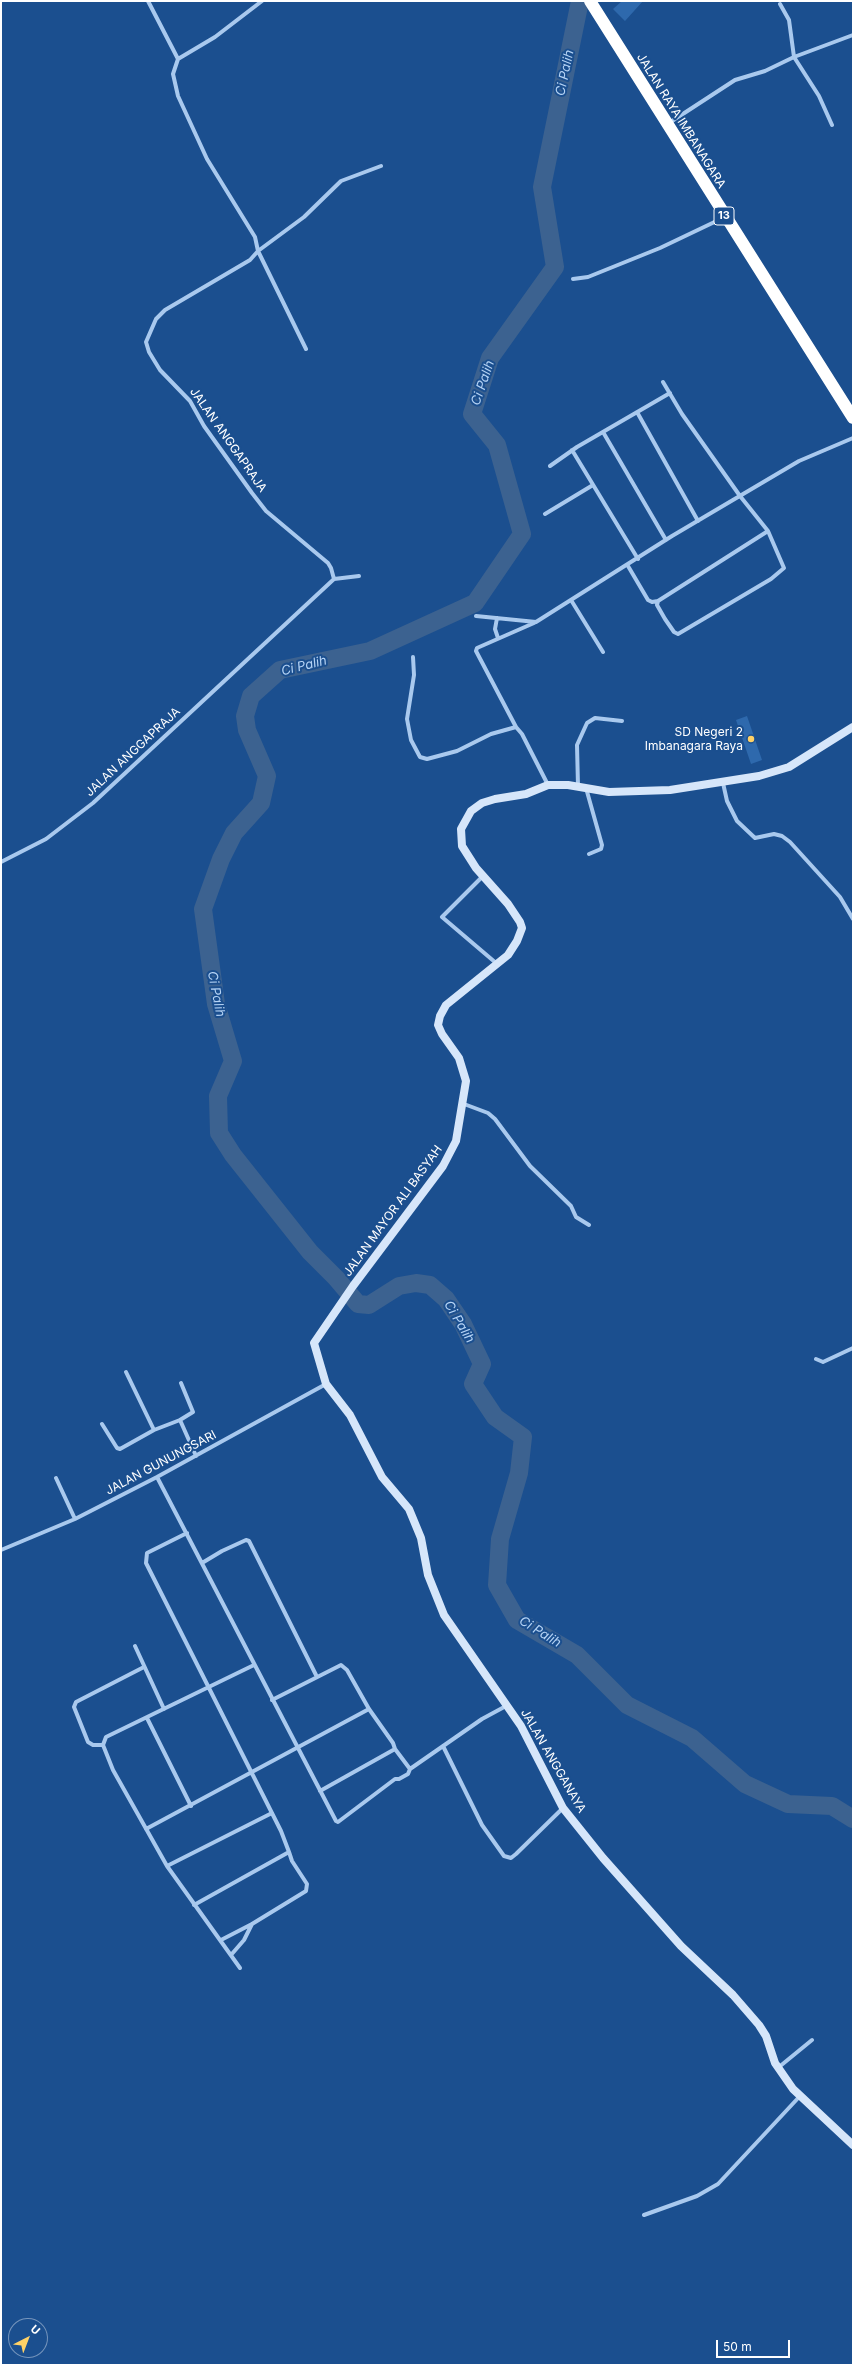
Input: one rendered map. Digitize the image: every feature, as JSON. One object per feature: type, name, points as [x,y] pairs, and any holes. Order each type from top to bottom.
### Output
[{"type":"highway","name":"JALAN RAYA IMBANAGARA","points":[[590,1],[853,418]]},
{"type":"street","points":[[148,1],[178,59]]},
{"type":"street","points":[[262,1],[215,37],[178,59],[173,74],[178,96],[207,159],[255,237],[258,251],[306,349]]},
{"type":"street","points":[[780,4],[789,20],[794,57],[819,96],[832,124]]},
{"type":"street","points":[[667,125],[735,80],[765,71],[794,57],[853,35]]},
{"type":"street","points":[[258,251],[304,217],[341,181],[381,166]]},
{"type":"street","points":[[573,279],[588,277],[660,248],[725,217]]},
{"type":"street","name":"JALAN ANGGAPRAJA","points":[[1,862],[46,839],[93,802],[334,580],[332,568],[266,511],[204,426],[190,401],[160,370],[149,352],[146,342],[156,319],[165,310],[250,260],[258,251]]},
{"type":"street","points":[[658,601],[657,605],[665,619],[674,632],[678,634],[772,579],[782,571],[784,565],[768,531],[740,496],[663,382]]},
{"type":"street","points":[[550,466],[572,450],[670,393]]},
{"type":"street","points":[[637,412],[698,521]]},
{"type":"street","points":[[603,432],[666,540]]},
{"type":"street","points":[[548,785],[522,734],[516,727],[476,654],[477,648],[536,622],[628,566],[666,540],[799,461],[853,438]]},
{"type":"street","points":[[572,450],[638,559]]},
{"type":"street","points":[[545,514],[593,485]]},
{"type":"street","points":[[628,566],[648,600],[652,602],[658,601],[768,531]]},
{"type":"street","points":[[334,580],[359,576]]},
{"type":"street","points":[[571,600],[603,652]]},
{"type":"street","points":[[476,616],[536,622]]},
{"type":"street","points":[[497,618],[495,629],[498,638]]},
{"type":"street","points":[[413,657],[414,675],[407,719],[410,740],[420,757],[427,759],[457,751],[491,734],[516,727]]},
{"type":"street","points":[[589,854],[601,849],[602,845],[582,787],[577,744],[587,723],[595,718],[622,720]]},
{"type":"street","name":"JALAN MAYOR ALI BASYAH","points":[[326,1384],[314,1342],[353,1286],[443,1166],[456,1141],[466,1091],[464,1073],[459,1058],[442,1034],[438,1025],[440,1016],[446,1005],[496,963],[508,955],[517,941],[522,928],[520,922],[508,904],[467,857],[462,846],[460,833],[465,819],[482,803],[495,799],[526,794],[548,785],[582,787],[609,792],[670,790],[723,783],[759,776],[789,767],[853,727]]},
{"type":"street","points":[[723,783],[728,801],[737,821],[756,838],[774,834],[782,836],[790,842],[840,897],[853,919]]},
{"type":"street","points":[[483,876],[442,917],[496,963]]},
{"type":"street","points":[[464,1104],[488,1113],[495,1119],[530,1166],[571,1206],[576,1217],[589,1225]]},
{"type":"street","points":[[816,1359],[822,1362],[853,1348]]},
{"type":"street","points":[[126,1372],[154,1430]]},
{"type":"street","points":[[102,1424],[117,1448],[120,1449],[154,1430],[180,1420],[193,1412],[181,1383]]},
{"type":"street","name":"JALAN GUNUNGSARI","points":[[1,1550],[75,1519],[157,1477],[326,1384]]},
{"type":"street","name":"JALAN ANGGANAYA","points":[[326,1384],[350,1415],[382,1477],[409,1509],[421,1538],[428,1575],[444,1615],[528,1739],[563,1808],[603,1858],[681,1946],[733,1995],[759,2025],[778,2068],[800,2096],[853,2145]]},
{"type":"street","points":[[180,1420],[196,1456]]},
{"type":"street","points":[[157,1477],[320,1791],[333,1819],[338,1822],[395,1779],[399,1779],[408,1774],[410,1769],[443,1746],[482,1719],[506,1706]]},
{"type":"street","points":[[56,1478],[75,1519]]},
{"type":"street","points":[[187,1533],[147,1553],[145,1558],[251,1773],[288,1844],[289,1852],[307,1888],[295,1898],[252,1924],[221,1940]]},
{"type":"street","points":[[202,1563],[246,1540],[249,1541],[317,1677]]},
{"type":"street","points":[[135,1646],[164,1708]]},
{"type":"street","points":[[240,1968],[167,1866],[113,1770],[103,1745],[106,1737],[254,1664]]},
{"type":"street","points":[[272,1700],[341,1665],[347,1670],[369,1709],[410,1769]]},
{"type":"street","points":[[103,1745],[93,1745],[88,1742],[74,1707],[76,1702],[144,1667]]},
{"type":"street","points":[[146,1829],[369,1709]]},
{"type":"street","points":[[147,1718],[191,1806]]},
{"type":"street","points":[[443,1746],[482,1826],[504,1856],[511,1858],[516,1854],[563,1808]]},
{"type":"street","points":[[320,1791],[395,1749]]},
{"type":"street","points":[[167,1866],[272,1813]]},
{"type":"street","points":[[194,1904],[289,1852]]},
{"type":"street","points":[[231,1955],[244,1940],[252,1924]]},
{"type":"street","points":[[778,2068],[812,2040]]},
{"type":"street","points":[[644,2216],[697,2196],[718,2184],[800,2096]]},
{"type":"shaded area","points":[[622,1],[643,1],[625,21],[613,9]]},
{"type":"shaded area","points":[[747,716],[762,760],[751,764],[736,720]]},
{"type":"waterway","name":"Ci Palih","points":[[580,1],[542,187],[555,267],[490,358],[472,414],[497,445],[522,534],[475,603],[370,651],[280,670],[251,696],[245,716],[247,730],[267,776],[261,803],[234,833],[221,859],[203,909],[216,1004],[233,1061],[218,1096],[219,1133],[233,1155],[310,1252],[336,1278],[358,1304],[369,1305],[399,1286],[416,1283],[430,1285],[446,1299],[463,1324],[482,1364],[473,1384],[495,1417],[523,1437],[519,1473],[500,1539],[497,1585],[517,1620],[577,1655],[627,1705],[692,1738],[745,1784],[788,1804],[832,1806],[853,1819]]},
{"type":"place","name":"SD Negeri 2 Imbanagara Raya","points":[[751,739]]}]
